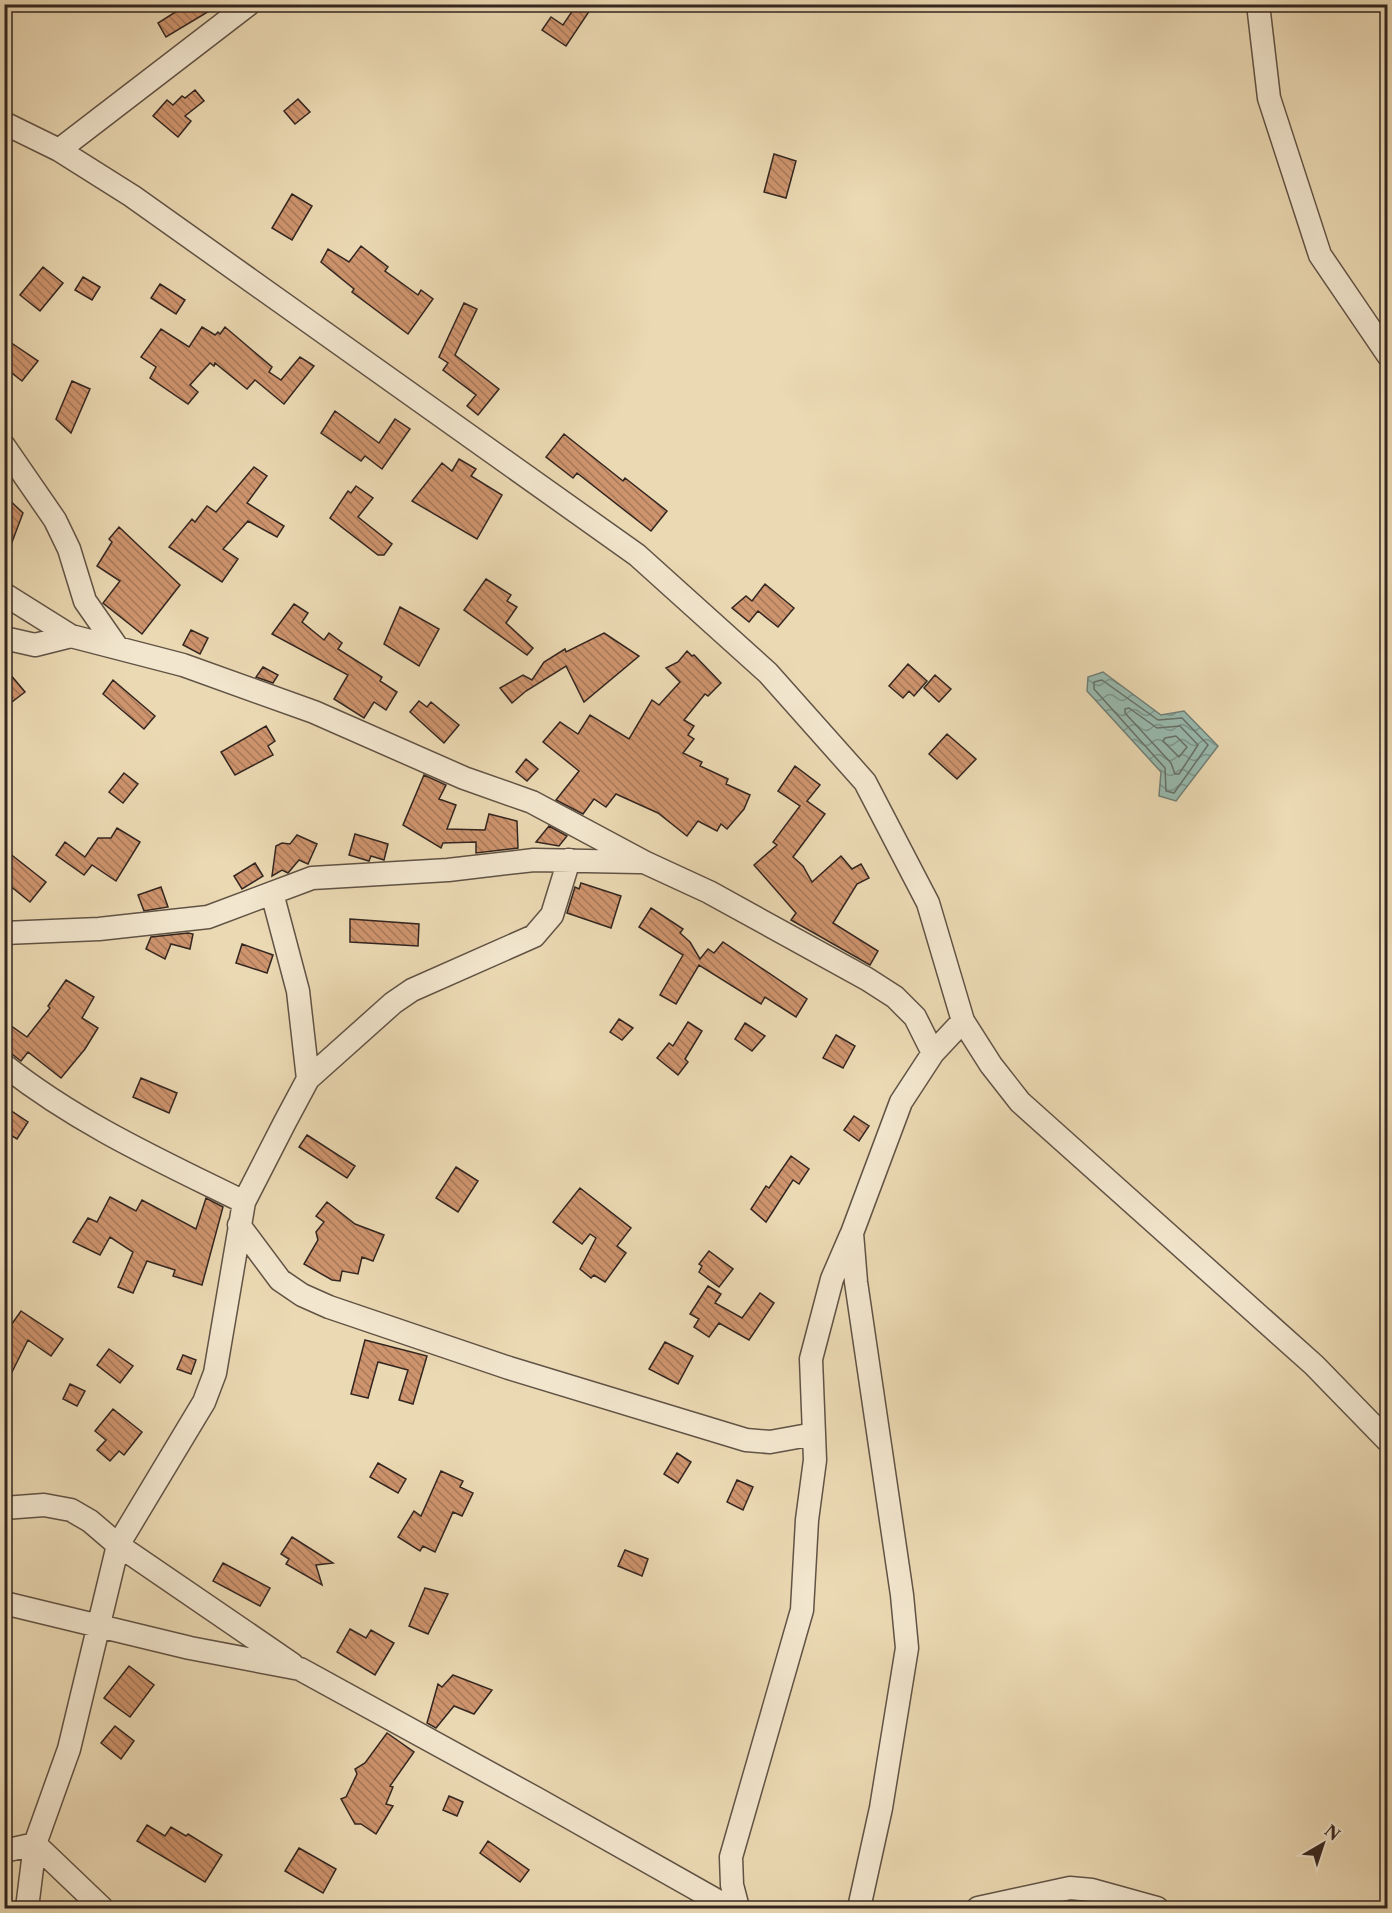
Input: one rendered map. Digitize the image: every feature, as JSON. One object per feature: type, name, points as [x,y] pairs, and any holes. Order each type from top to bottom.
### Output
[{"type":"street","points":[[59,150],[249,4]]},
{"type":"street","points":[[1258,4],[1269,98],[1320,255],[1388,355]]},
{"type":"street","points":[[4,123],[59,150],[132,196],[637,555],[768,673],[865,782],[928,903],[963,1021],[991,1065],[1020,1102],[1111,1186],[1314,1365],[1388,1442]]},
{"type":"street","points":[[4,446],[55,520],[69,549],[85,602],[117,647]]},
{"type":"street","points":[[4,594],[71,636],[183,665],[314,712],[464,778],[532,802],[644,862],[709,892],[895,997],[915,1017],[933,1053]]},
{"type":"street","points":[[4,638],[35,645],[71,636]]},
{"type":"street","points":[[4,933],[99,929],[208,917],[312,878],[448,870],[534,860],[644,862]]},
{"type":"street","points":[[27,1908],[36,1845],[69,1749],[117,1545],[204,1402],[215,1373],[244,1202],[308,1078],[411,990],[534,936],[552,915],[569,860]]},
{"type":"street","points":[[272,893],[298,992],[308,1078]]},
{"type":"street","points":[[738,1908],[732,1885],[731,1857],[802,1610],[807,1520],[815,1460],[811,1359],[815,1339],[832,1279],[852,1233],[901,1102],[933,1053],[963,1021]]},
{"type":"street","points":[[4,1065],[40,1093],[118,1141],[244,1202]]},
{"type":"street","points":[[239,1225],[280,1280],[302,1295],[329,1307],[508,1368],[746,1440],[770,1442],[814,1434]]},
{"type":"street","points":[[852,1233],[856,1282],[902,1595],[907,1648],[881,1808],[859,1908]]},
{"type":"street","points":[[4,1508],[44,1505],[71,1510],[90,1521],[117,1545],[300,1670],[537,1798],[730,1908]]},
{"type":"street","points":[[4,1603],[97,1627],[300,1670]]},
{"type":"street","points":[[4,1851],[36,1845]]},
{"type":"street","points":[[36,1845],[102,1908]]},
{"type":"street","points":[[978,1908],[1070,1888],[1092,1890],[1156,1908]]},
{"type":"water","points":[[1103,672],[1161,715],[1184,711],[1218,746],[1176,801],[1159,796],[1161,772],[1087,691],[1088,677]]},
{"type":"building","points":[[188,4],[221,4],[166,37],[158,23]]},
{"type":"building","points":[[577,4],[594,4],[566,46],[542,30],[551,17],[563,25]]},
{"type":"building","points":[[195,90],[204,101],[185,116],[191,121],[178,137],[153,116],[167,100],[173,105],[182,96],[185,98]]},
{"type":"building","points":[[298,99],[310,112],[295,124],[284,111]]},
{"type":"building","points":[[774,154],[796,161],[786,198],[764,192]]},
{"type":"building","points":[[292,194],[312,206],[292,240],[272,228]]},
{"type":"building","points":[[361,246],[388,267],[385,271],[418,295],[421,290],[433,299],[408,334],[352,292],[354,289],[321,262],[328,249],[349,262]]},
{"type":"building","points":[[43,267],[63,283],[40,311],[20,295]]},
{"type":"building","points":[[83,277],[100,287],[92,300],[75,290]]},
{"type":"building","points":[[160,284],[185,300],[176,314],[151,298]]},
{"type":"building","points":[[464,303],[477,309],[455,355],[499,389],[478,415],[467,406],[476,395],[443,370],[448,363],[439,357]]},
{"type":"building","points":[[202,327],[215,335],[218,332],[220,334],[225,327],[272,367],[269,372],[281,380],[300,357],[314,366],[284,404],[255,380],[247,389],[215,363],[214,366],[210,363],[190,385],[198,392],[188,404],[150,378],[156,367],[141,357],[161,329],[189,347]]},
{"type":"building","points":[[4,338],[38,361],[22,381],[4,367]]},
{"type":"building","points":[[72,381],[90,389],[71,433],[56,419]]},
{"type":"building","points":[[335,411],[379,443],[395,419],[410,429],[382,469],[365,456],[361,461],[321,433]]},
{"type":"building","points":[[564,434],[623,481],[625,478],[667,511],[651,531],[577,473],[573,478],[546,457]]},
{"type":"building","points":[[459,459],[476,469],[471,476],[502,495],[477,539],[412,501],[442,463],[452,471]]},
{"type":"building","points":[[254,467],[267,476],[247,503],[284,526],[277,537],[248,521],[223,549],[238,559],[222,582],[169,547],[192,519],[195,522],[207,506],[216,512]]},
{"type":"building","points":[[356,486],[373,498],[358,517],[392,544],[384,555],[378,555],[330,518],[348,491],[351,493]]},
{"type":"building","points":[[4,495],[23,513],[6,558],[4,558]]},
{"type":"building","points":[[119,527],[180,585],[142,634],[103,603],[120,581],[97,566],[112,542],[109,539]]},
{"type":"building","points":[[486,579],[511,595],[507,601],[517,607],[506,623],[533,648],[527,655],[464,610]]},
{"type":"building","points":[[765,584],[794,608],[778,627],[758,611],[749,622],[732,608],[746,596],[752,601]]},
{"type":"building","points":[[294,604],[308,613],[302,622],[324,640],[329,633],[342,643],[338,649],[382,677],[380,681],[397,692],[386,710],[374,702],[364,718],[334,699],[348,675],[272,634]]},
{"type":"building","points":[[400,607],[439,629],[419,666],[384,644]]},
{"type":"building","points":[[191,630],[208,638],[200,654],[183,645]]},
{"type":"building","points":[[604,633],[639,656],[584,702],[566,666],[526,691],[512,703],[500,688],[523,675],[532,680],[544,662],[565,649],[566,652]]},
{"type":"building","points":[[687,651],[692,656],[694,655],[721,683],[708,696],[705,694],[684,720],[694,726],[688,735],[694,739],[683,753],[702,762],[700,766],[728,779],[726,784],[750,795],[744,809],[727,829],[721,824],[717,831],[698,821],[687,836],[658,813],[616,794],[606,807],[594,799],[583,814],[556,800],[579,771],[543,742],[560,722],[578,734],[590,715],[629,739],[652,700],[659,705],[680,682],[666,668],[678,662]]},
{"type":"building","points":[[908,664],[927,681],[914,696],[909,691],[903,698],[889,686]]},
{"type":"building","points":[[4,667],[25,692],[4,708]]},
{"type":"building","points":[[263,667],[278,675],[273,683],[256,677]]},
{"type":"building","points":[[935,675],[951,689],[939,702],[924,688]]},
{"type":"building","points":[[113,680],[155,716],[144,729],[103,694]]},
{"type":"building","points":[[419,701],[427,707],[431,702],[459,725],[444,743],[410,712]]},
{"type":"building","points":[[266,726],[275,741],[268,746],[273,755],[235,775],[221,752]]},
{"type":"building","points":[[947,734],[976,759],[957,779],[929,754]]},
{"type":"building","points":[[526,759],[538,769],[527,781],[516,772]]},
{"type":"building","points":[[795,766],[820,785],[807,801],[825,814],[793,857],[803,866],[812,882],[841,856],[852,869],[861,864],[869,878],[857,884],[833,923],[878,951],[870,965],[791,920],[796,913],[754,865],[777,845],[773,842],[800,806],[778,791]]},
{"type":"building","points":[[124,773],[138,784],[123,803],[109,792]]},
{"type":"building","points":[[424,775],[446,785],[439,799],[456,805],[447,829],[485,830],[489,814],[517,821],[518,848],[476,853],[476,842],[443,843],[441,848],[403,825]]},
{"type":"building","points":[[549,826],[567,836],[559,846],[536,842]]},
{"type":"building","points":[[117,828],[140,842],[116,881],[92,865],[84,875],[56,855],[65,842],[85,857],[98,838],[111,838]]},
{"type":"building","points":[[355,834],[388,844],[384,860],[371,856],[369,861],[349,855]]},
{"type":"building","points":[[297,835],[317,844],[308,864],[299,860],[288,873],[282,870],[272,876],[276,846],[282,843],[290,844]]},
{"type":"building","points":[[4,849],[46,882],[30,902],[4,881]]},
{"type":"building","points":[[255,863],[263,876],[242,889],[234,876]]},
{"type":"building","points":[[581,883],[621,896],[611,928],[567,913],[575,887],[579,889]]},
{"type":"building","points":[[161,887],[168,907],[144,911],[138,895]]},
{"type":"building","points":[[651,908],[683,929],[680,933],[690,942],[700,959],[708,949],[714,953],[723,942],[807,999],[796,1017],[765,997],[761,1004],[699,965],[676,1004],[660,995],[683,955],[639,927]]},
{"type":"building","points":[[350,919],[419,924],[418,946],[350,942]]},
{"type":"building","points":[[193,934],[190,949],[171,944],[165,959],[146,949],[151,937]]},
{"type":"building","points":[[242,944],[273,955],[267,973],[236,963]]},
{"type":"building","points":[[66,980],[94,997],[82,1018],[98,1028],[85,1049],[61,1078],[28,1052],[21,1061],[4,1048],[4,1021],[27,1037],[50,1008],[48,1006]]},
{"type":"building","points":[[619,1019],[633,1028],[622,1040],[610,1032]]},
{"type":"building","points":[[688,1022],[702,1031],[685,1059],[688,1062],[678,1075],[657,1058],[669,1043],[673,1046]]},
{"type":"building","points":[[745,1023],[765,1036],[752,1051],[735,1039]]},
{"type":"building","points":[[836,1035],[855,1046],[843,1068],[823,1058]]},
{"type":"building","points":[[141,1078],[177,1093],[169,1113],[133,1097]]},
{"type":"building","points":[[4,1106],[28,1122],[17,1139],[4,1131]]},
{"type":"building","points":[[854,1116],[869,1126],[859,1141],[844,1130]]},
{"type":"building","points":[[307,1135],[355,1166],[347,1178],[299,1147]]},
{"type":"building","points":[[791,1156],[809,1169],[799,1184],[793,1180],[766,1222],[751,1209],[766,1186],[769,1188]]},
{"type":"building","points":[[456,1167],[478,1181],[458,1212],[436,1198]]},
{"type":"building","points":[[580,1188],[631,1228],[617,1246],[626,1253],[605,1282],[594,1275],[591,1278],[580,1269],[596,1238],[590,1234],[582,1244],[553,1222]]},
{"type":"building","points":[[110,1197],[136,1211],[142,1200],[196,1229],[206,1198],[223,1207],[202,1285],[173,1276],[175,1270],[147,1261],[133,1293],[118,1287],[133,1252],[110,1237],[100,1255],[73,1242],[88,1218],[97,1222]]},
{"type":"building","points":[[327,1202],[355,1224],[384,1235],[373,1261],[362,1257],[358,1274],[342,1271],[340,1281],[332,1280],[304,1264],[318,1240],[316,1232],[324,1222],[316,1216]]},
{"type":"building","points":[[709,1251],[733,1269],[719,1287],[699,1272],[702,1266],[699,1264]]},
{"type":"building","points":[[708,1286],[721,1294],[715,1303],[742,1318],[760,1293],[774,1303],[749,1340],[719,1323],[709,1337],[694,1327],[699,1319],[690,1314]]},
{"type":"building","points":[[21,1311],[63,1339],[51,1356],[28,1340],[4,1388],[4,1335]]},
{"type":"building","points":[[365,1340],[427,1356],[413,1404],[399,1400],[408,1370],[378,1362],[368,1398],[351,1394]]},
{"type":"building","points":[[665,1342],[693,1356],[678,1384],[649,1369]]},
{"type":"building","points":[[109,1349],[133,1366],[120,1383],[97,1365]]},
{"type":"building","points":[[183,1355],[196,1360],[191,1374],[177,1369]]},
{"type":"building","points":[[70,1384],[85,1391],[77,1406],[63,1399]]},
{"type":"building","points":[[113,1409],[142,1432],[124,1455],[119,1451],[110,1461],[97,1450],[106,1440],[95,1431]]},
{"type":"building","points":[[677,1453],[691,1462],[678,1483],[664,1474]]},
{"type":"building","points":[[378,1463],[406,1479],[398,1493],[370,1477]]},
{"type":"building","points":[[441,1471],[463,1481],[460,1487],[473,1493],[462,1516],[453,1512],[435,1552],[423,1546],[420,1551],[398,1537],[414,1511],[421,1516]]},
{"type":"building","points":[[737,1480],[753,1487],[743,1510],[727,1502]]},
{"type":"building","points":[[292,1537],[333,1563],[316,1565],[322,1585],[286,1564],[289,1559],[281,1554]]},
{"type":"building","points":[[625,1550],[648,1559],[642,1576],[618,1566]]},
{"type":"building","points":[[223,1563],[270,1588],[260,1606],[213,1581]]},
{"type":"building","points":[[425,1588],[448,1594],[428,1634],[409,1626]]},
{"type":"building","points":[[350,1629],[366,1638],[371,1630],[394,1643],[375,1675],[337,1652]]},
{"type":"building","points":[[129,1666],[154,1685],[130,1717],[104,1698]]},
{"type":"building","points":[[453,1675],[492,1690],[474,1714],[454,1706],[436,1728],[427,1723],[438,1684],[442,1687]]},
{"type":"building","points":[[115,1726],[134,1741],[121,1759],[101,1743]]},
{"type":"building","points":[[387,1733],[414,1752],[390,1786],[393,1787],[386,1804],[393,1806],[376,1834],[361,1824],[355,1824],[341,1799],[346,1797],[357,1774],[355,1769],[365,1763]]},
{"type":"building","points":[[449,1796],[463,1802],[457,1816],[443,1810]]},
{"type":"building","points":[[147,1825],[165,1836],[171,1827],[186,1836],[188,1834],[222,1855],[205,1882],[137,1841]]},
{"type":"building","points":[[488,1841],[529,1870],[520,1882],[480,1853]]},
{"type":"building","points":[[299,1848],[336,1869],[323,1893],[285,1871]]}]
